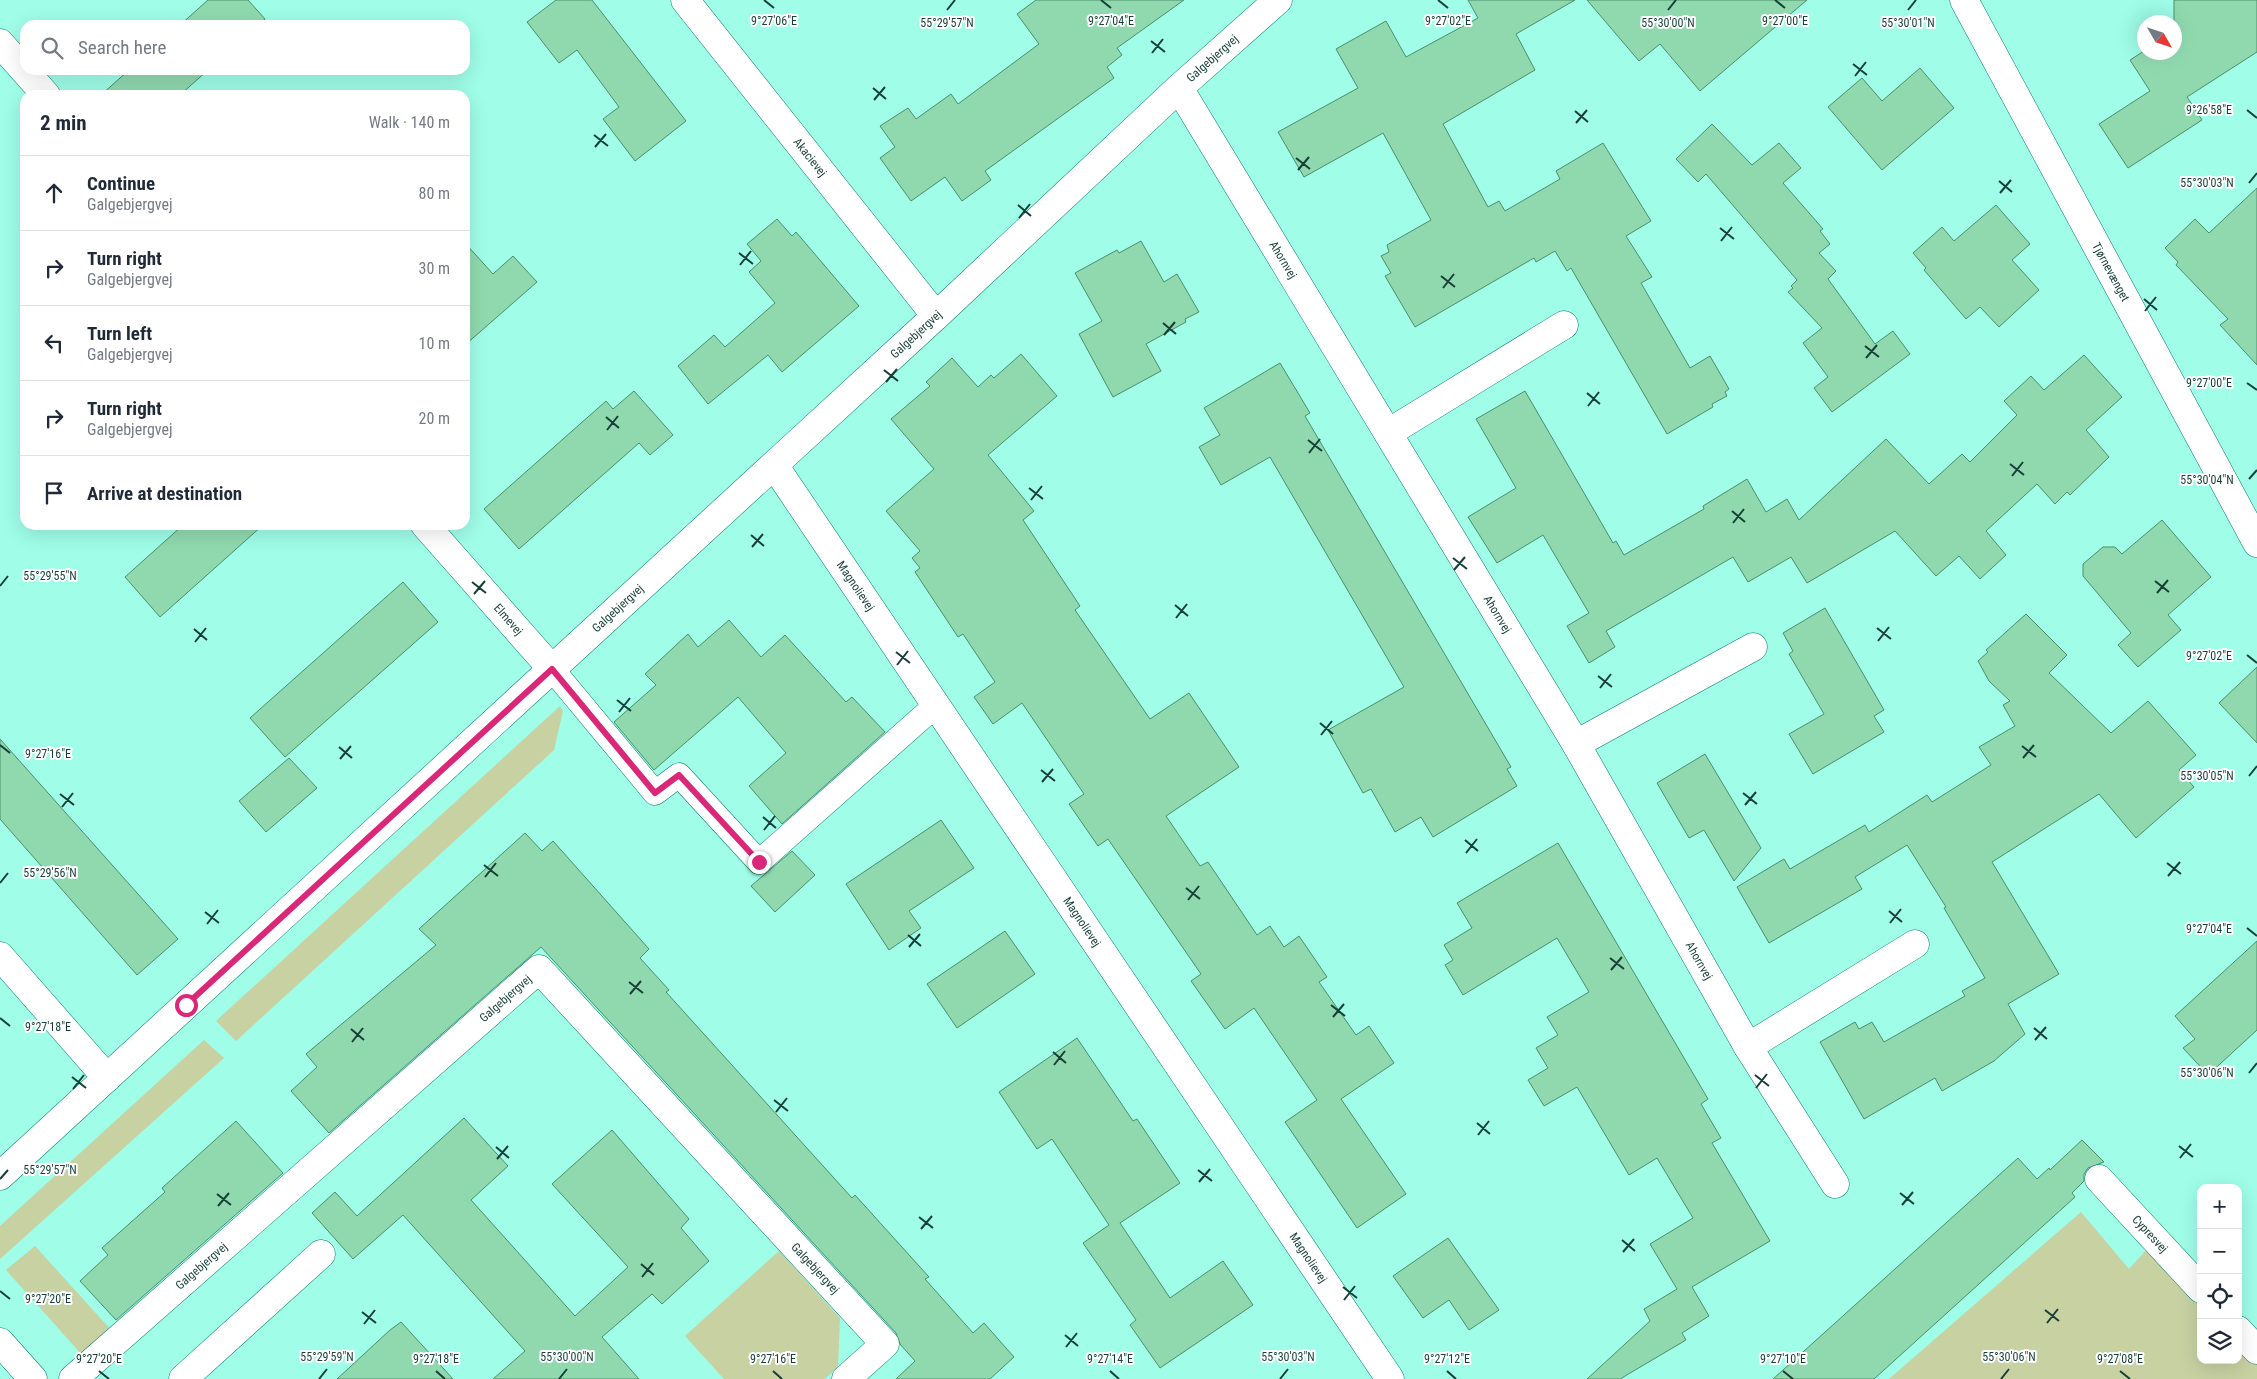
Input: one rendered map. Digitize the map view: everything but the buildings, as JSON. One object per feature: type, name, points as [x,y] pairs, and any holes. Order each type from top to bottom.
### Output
[{"type":"street","name":"Akacievej","points":[[685,0],[936,316]]},
{"type":"street","name":"Galgebjergvej","points":[[0,1176],[936,316],[1179,88],[1278,0]]},
{"type":"street","name":"Tjørnevænget","points":[[1964,0],[2257,543]]},
{"type":"street","points":[[0,43],[20,66]]},
{"type":"street","points":[[28,75],[42,90]]},
{"type":"street","name":"Ahornvej","points":[[1179,88],[1576,744],[1748,1047],[1835,1184]]},
{"type":"street","points":[[1388,433],[1564,325]]},
{"type":"street","name":"Magnolievej","points":[[774,465],[1390,1379]]},
{"type":"street","name":"Elmevej","points":[[429,530],[552,669]]},
{"type":"street","points":[[1576,744],[1753,647]]},
{"type":"street","points":[[1748,1047],[1915,944]]},
{"type":"street","points":[[0,956],[107,1078]]},
{"type":"street","name":"Galgebjergvej","points":[[74,1379],[539,969],[885,1344],[846,1379]]},
{"type":"street","name":"Cypresvej","points":[[2099,1179],[2197,1285]]},
{"type":"street","points":[[183,1379],[321,1254]]},
{"type":"street","points":[[2242,1334],[2257,1350]]},
{"type":"street","points":[[0,1342],[27,1377]]},
{"type":"lane","points":[[552,669],[655,793],[679,775],[759,862],[936,705]]},
{"type":"green space","points":[[560,706],[563,711],[554,750],[236,1041],[216,1021]]},
{"type":"green space","points":[[204,1040],[224,1058],[0,1259],[0,1226]]},
{"type":"green space","points":[[2081,1212],[2129,1269],[2148,1248],[2197,1300],[2197,1364],[2242,1364],[2242,1348],[2257,1363],[2257,1379],[1889,1379]]},
{"type":"green space","points":[[35,1246],[112,1331],[83,1356],[6,1270]]},
{"type":"green space","points":[[779,1251],[840,1318],[838,1367],[825,1379],[724,1379],[685,1336]]},
{"type":"route","points":[[186,1005],[552,669],[655,793],[679,775],[759,862]]}]
